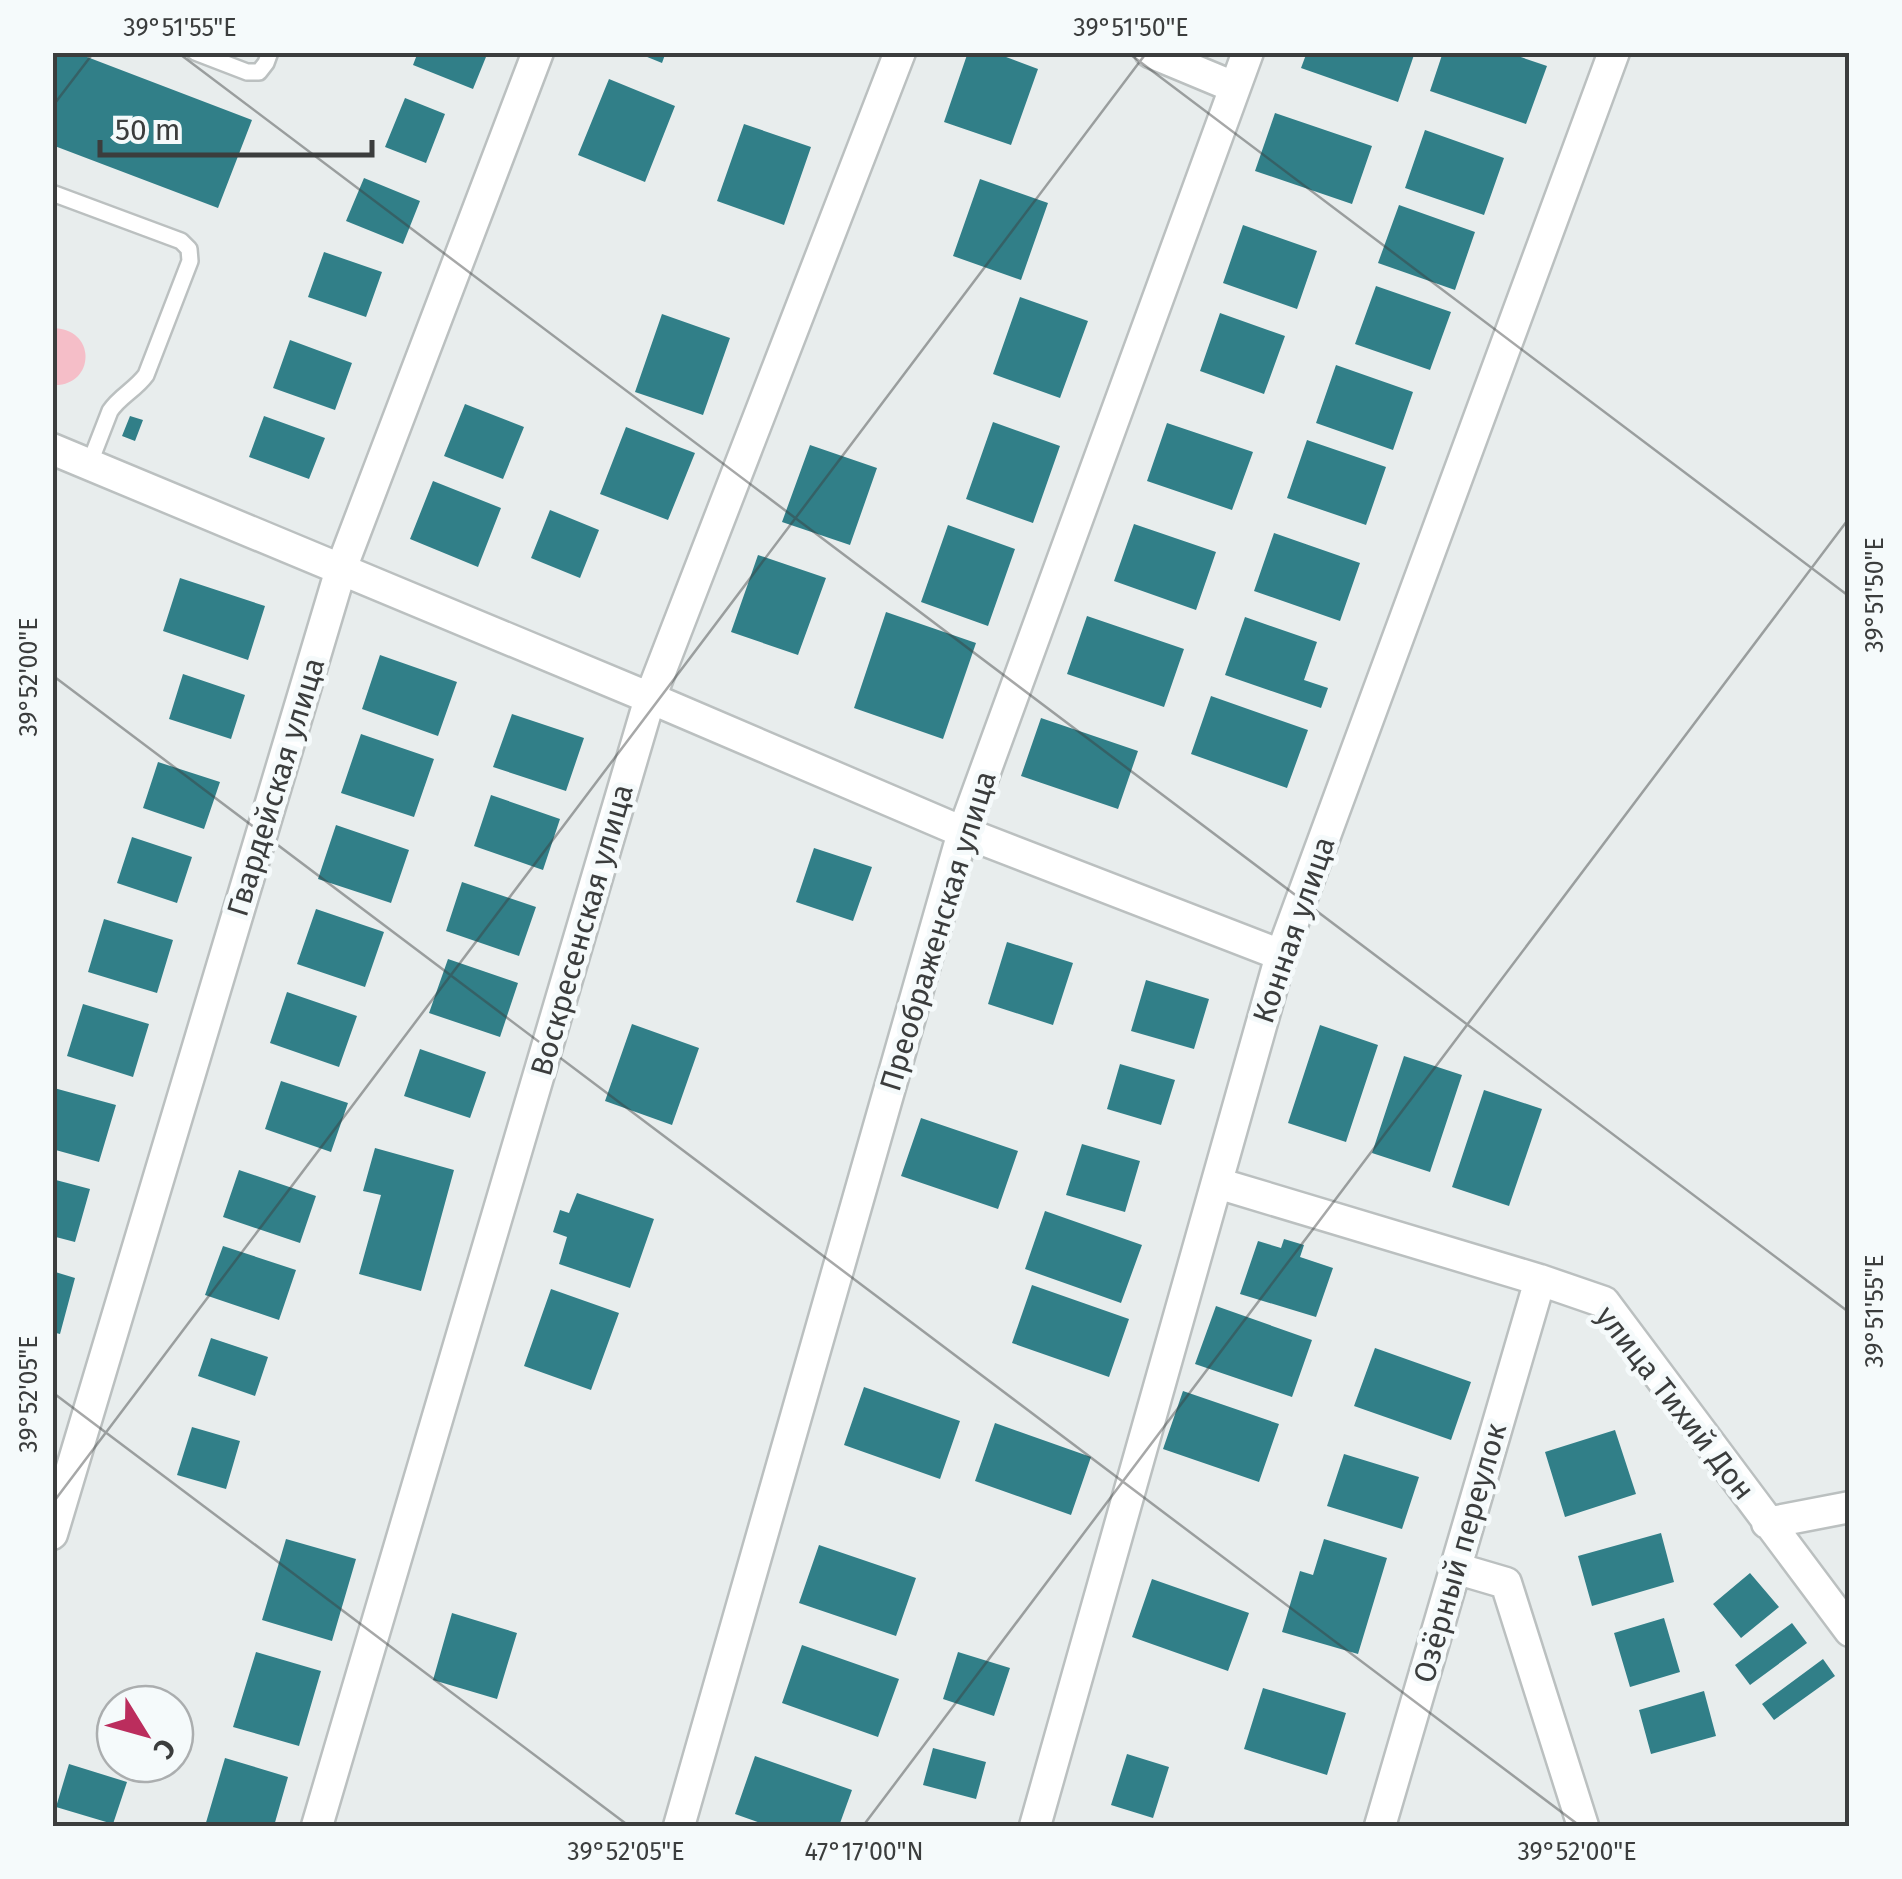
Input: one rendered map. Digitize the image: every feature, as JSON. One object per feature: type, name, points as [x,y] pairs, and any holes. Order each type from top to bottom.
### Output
[{"type":"street","name":"Гвардейская улица","points":[[52,1534],[341,569],[538,52]]},
{"type":"street","name":"Воскресенская улица","points":[[317,1826],[650,698],[900,52]]},
{"type":"street","points":[[1150,52],[1234,88]]},
{"type":"street","name":"Преображенская улица","points":[[679,1826],[963,832],[1248,52]]},
{"type":"street","name":"Конная улица","points":[[1035,1826],[1282,956],[1614,52]]},
{"type":"street","points":[[52,449],[963,832],[1282,956]]},
{"type":"street","name":"улица Тихий Дон","points":[[1217,1184],[1604,1302],[1850,1631]]},
{"type":"street","name":"Озёрный переулок","points":[[1380,1826],[1540,1280]]},
{"type":"street","points":[[1767,1523],[1850,1507]]},
{"type":"street","points":[[1455,1568],[1506,1584],[1583,1826]]},
{"type":"lane","points":[[195,52],[247,72],[259,72],[270,52]]},
{"type":"lane","points":[[52,193],[182,242],[189,249],[190,260],[146,376],[115,402],[90,465]]},
{"type":"shaded area","points":[[52,328],[77,337],[86,357],[77,377],[53,385]]},
{"type":"building","points":[[52,52],[74,52],[252,120],[218,208],[52,145]]},
{"type":"building","points":[[418,52],[488,52],[473,89],[413,65]]},
{"type":"building","points":[[635,52],[666,52],[662,63]]},
{"type":"building","points":[[968,52],[993,52],[1038,69],[1011,145],[944,122]]},
{"type":"building","points":[[1307,52],[1415,52],[1398,102],[1301,68]]},
{"type":"building","points":[[1443,52],[1506,52],[1547,66],[1526,124],[1430,91]]},
{"type":"building","points":[[609,79],[675,106],[645,182],[578,155]]},
{"type":"building","points":[[405,98],[445,114],[426,163],[385,147]]},
{"type":"building","points":[[1275,113],[1372,146],[1352,204],[1255,171]]},
{"type":"building","points":[[744,124],[811,147],[784,225],[717,201]]},
{"type":"building","points":[[1425,130],[1504,158],[1484,215],[1405,188]]},
{"type":"building","points":[[364,178],[420,201],[403,244],[346,221]]},
{"type":"building","points":[[980,179],[1048,203],[1021,280],[953,256]]},
{"type":"building","points":[[1399,205],[1475,232],[1455,290],[1378,263]]},
{"type":"building","points":[[1243,225],[1317,251],[1297,309],[1223,283]]},
{"type":"building","points":[[324,252],[382,272],[366,317],[308,297]]},
{"type":"building","points":[[1376,286],[1451,312],[1430,370],[1355,344]]},
{"type":"building","points":[[1020,297],[1088,321],[1060,398],[993,374]]},
{"type":"building","points":[[1220,313],[1285,336],[1264,394],[1200,371]]},
{"type":"building","points":[[662,314],[730,338],[703,415],[635,392]]},
{"type":"building","points":[[290,340],[352,363],[335,410],[273,388]]},
{"type":"building","points":[[1336,365],[1413,392],[1393,450],[1316,423]]},
{"type":"building","points":[[465,404],[524,427],[503,479],[444,456]]},
{"type":"building","points":[[130,416],[143,420],[135,441],[122,436]]},
{"type":"building","points":[[264,416],[325,438],[309,479],[249,457]]},
{"type":"building","points":[[993,422],[1060,446],[1033,523],[966,499]]},
{"type":"building","points":[[1167,423],[1253,452],[1232,510],[1147,481]]},
{"type":"building","points":[[626,427],[695,453],[668,520],[600,494]]},
{"type":"building","points":[[1307,440],[1386,467],[1366,525],[1287,498]]},
{"type":"building","points":[[810,445],[877,468],[850,545],[782,522]]},
{"type":"building","points":[[433,481],[501,508],[478,567],[410,539]]},
{"type":"building","points":[[550,510],[599,530],[580,578],[531,558]]},
{"type":"building","points":[[1134,524],[1216,552],[1196,610],[1114,581]]},
{"type":"building","points":[[948,525],[1015,549],[988,626],[921,602]]},
{"type":"building","points":[[1274,533],[1360,563],[1340,621],[1254,591]]},
{"type":"building","points":[[758,555],[826,578],[798,655],[731,632]]},
{"type":"building","points":[[180,578],[265,606],[248,660],[163,631]]},
{"type":"building","points":[[886,612],[976,643],[943,739],[854,708]]},
{"type":"building","points":[[1087,616],[1184,649],[1164,707],[1067,674]]},
{"type":"building","points":[[1245,617],[1317,642],[1304,680],[1328,688],[1321,708],[1225,675]]},
{"type":"building","points":[[380,655],[457,682],[438,736],[362,709]]},
{"type":"building","points":[[183,674],[245,695],[231,739],[169,719]]},
{"type":"building","points":[[1211,696],[1308,730],[1287,788],[1191,754]]},
{"type":"building","points":[[512,714],[584,738],[566,791],[493,767]]},
{"type":"building","points":[[1041,718],[1138,751],[1118,809],[1021,776]]},
{"type":"building","points":[[361,734],[434,759],[414,817],[341,793]]},
{"type":"building","points":[[158,762],[220,782],[204,829],[143,808]]},
{"type":"building","points":[[491,795],[560,819],[543,870],[474,846]]},
{"type":"building","points":[[336,825],[409,850],[391,903],[318,879]]},
{"type":"building","points":[[132,837],[192,857],[177,903],[117,883]]},
{"type":"building","points":[[814,848],[872,867],[853,921],[796,902]]},
{"type":"building","points":[[462,882],[536,907],[519,956],[446,931]]},
{"type":"building","points":[[316,909],[384,932],[365,987],[297,964]]},
{"type":"building","points":[[104,919],[173,940],[157,993],[88,972]]},
{"type":"building","points":[[1007,942],[1073,963],[1053,1025],[988,1004]]},
{"type":"building","points":[[448,959],[518,983],[500,1037],[429,1013]]},
{"type":"building","points":[[1146,980],[1209,999],[1194,1049],[1131,1031]]},
{"type":"building","points":[[287,992],[357,1016],[339,1067],[270,1043]]},
{"type":"building","points":[[83,1004],[149,1024],[133,1077],[67,1056]]},
{"type":"building","points":[[632,1024],[699,1048],[672,1125],[605,1101]]},
{"type":"building","points":[[1320,1025],[1378,1045],[1346,1142],[1288,1123]]},
{"type":"building","points":[[420,1049],[486,1072],[470,1118],[404,1096]]},
{"type":"building","points":[[1404,1056],[1462,1075],[1430,1172],[1372,1153]]},
{"type":"building","points":[[1120,1064],[1175,1080],[1161,1125],[1107,1109]]},
{"type":"building","points":[[281,1081],[348,1103],[331,1152],[265,1129]]},
{"type":"building","points":[[54,1088],[116,1105],[99,1162],[52,1149]]},
{"type":"building","points":[[1484,1090],[1542,1109],[1509,1206],[1452,1187]]},
{"type":"building","points":[[921,1118],[1018,1151],[998,1209],[901,1176]]},
{"type":"building","points":[[1082,1144],[1140,1161],[1125,1212],[1066,1195]]},
{"type":"building","points":[[375,1148],[454,1170],[421,1291],[359,1274],[381,1195],[363,1191]]},
{"type":"building","points":[[239,1170],[316,1196],[300,1243],[223,1217]]},
{"type":"building","points":[[52,1179],[90,1189],[75,1242],[52,1236]]},
{"type":"building","points":[[577,1193],[654,1219],[630,1288],[559,1264],[567,1237],[553,1232],[560,1210],[569,1213]]},
{"type":"building","points":[[1045,1211],[1142,1245],[1121,1303],[1025,1269]]},
{"type":"building","points":[[1284,1239],[1304,1245],[1300,1257],[1333,1268],[1316,1317],[1240,1294],[1258,1241],[1281,1248]]},
{"type":"building","points":[[223,1246],[296,1270],[279,1320],[205,1295]]},
{"type":"building","points":[[52,1271],[75,1278],[60,1334],[52,1332]]},
{"type":"building","points":[[1032,1285],[1129,1319],[1109,1377],[1012,1343]]},
{"type":"building","points":[[551,1289],[619,1313],[591,1390],[524,1366]]},
{"type":"building","points":[[1216,1306],[1312,1340],[1292,1397],[1195,1364]]},
{"type":"building","points":[[211,1338],[268,1357],[255,1396],[198,1376]]},
{"type":"building","points":[[1375,1348],[1471,1382],[1451,1440],[1354,1406]]},
{"type":"building","points":[[864,1387],[960,1421],[940,1479],[844,1445]]},
{"type":"building","points":[[1183,1391],[1279,1424],[1259,1482],[1163,1449]]},
{"type":"building","points":[[995,1423],[1091,1457],[1071,1515],[975,1481]]},
{"type":"building","points":[[192,1427],[240,1441],[226,1489],[177,1475]]},
{"type":"building","points":[[1615,1430],[1636,1494],[1565,1517],[1545,1452]]},
{"type":"building","points":[[1344,1454],[1419,1477],[1402,1529],[1327,1506]]},
{"type":"building","points":[[1661,1533],[1674,1582],[1592,1606],[1578,1556]]},
{"type":"building","points":[[286,1539],[356,1559],[332,1641],[262,1620]]},
{"type":"building","points":[[1324,1539],[1387,1558],[1358,1654],[1282,1632],[1300,1571],[1313,1575]]},
{"type":"building","points":[[819,1545],[916,1578],[896,1636],[799,1603]]},
{"type":"building","points":[[1750,1573],[1779,1607],[1741,1638],[1713,1604]]},
{"type":"building","points":[[1152,1579],[1249,1613],[1228,1671],[1132,1637]]},
{"type":"building","points":[[452,1613],[517,1633],[497,1699],[433,1680]]},
{"type":"building","points":[[1664,1618],[1680,1672],[1630,1687],[1614,1633]]},
{"type":"building","points":[[1792,1623],[1807,1643],[1750,1685],[1735,1665]]},
{"type":"building","points":[[802,1645],[899,1679],[878,1737],[782,1703]]},
{"type":"building","points":[[256,1652],[321,1671],[299,1746],[233,1727]]},
{"type":"building","points":[[958,1652],[1010,1668],[994,1716],[943,1699]]},
{"type":"building","points":[[1823,1659],[1835,1676],[1774,1720],[1762,1704]]},
{"type":"building","points":[[1263,1688],[1346,1713],[1327,1775],[1244,1749]]},
{"type":"building","points":[[1704,1691],[1716,1736],[1651,1754],[1639,1710]]},
{"type":"building","points":[[933,1748],[986,1762],[976,1799],[923,1785]]},
{"type":"building","points":[[1127,1754],[1169,1767],[1153,1818],[1111,1805]]},
{"type":"building","points":[[755,1756],[852,1790],[839,1826],[769,1826],[735,1814]]},
{"type":"building","points":[[225,1758],[288,1777],[274,1826],[205,1826]]},
{"type":"building","points":[[69,1764],[95,1772],[95,1784],[126,1784],[113,1824],[56,1807]]}]
